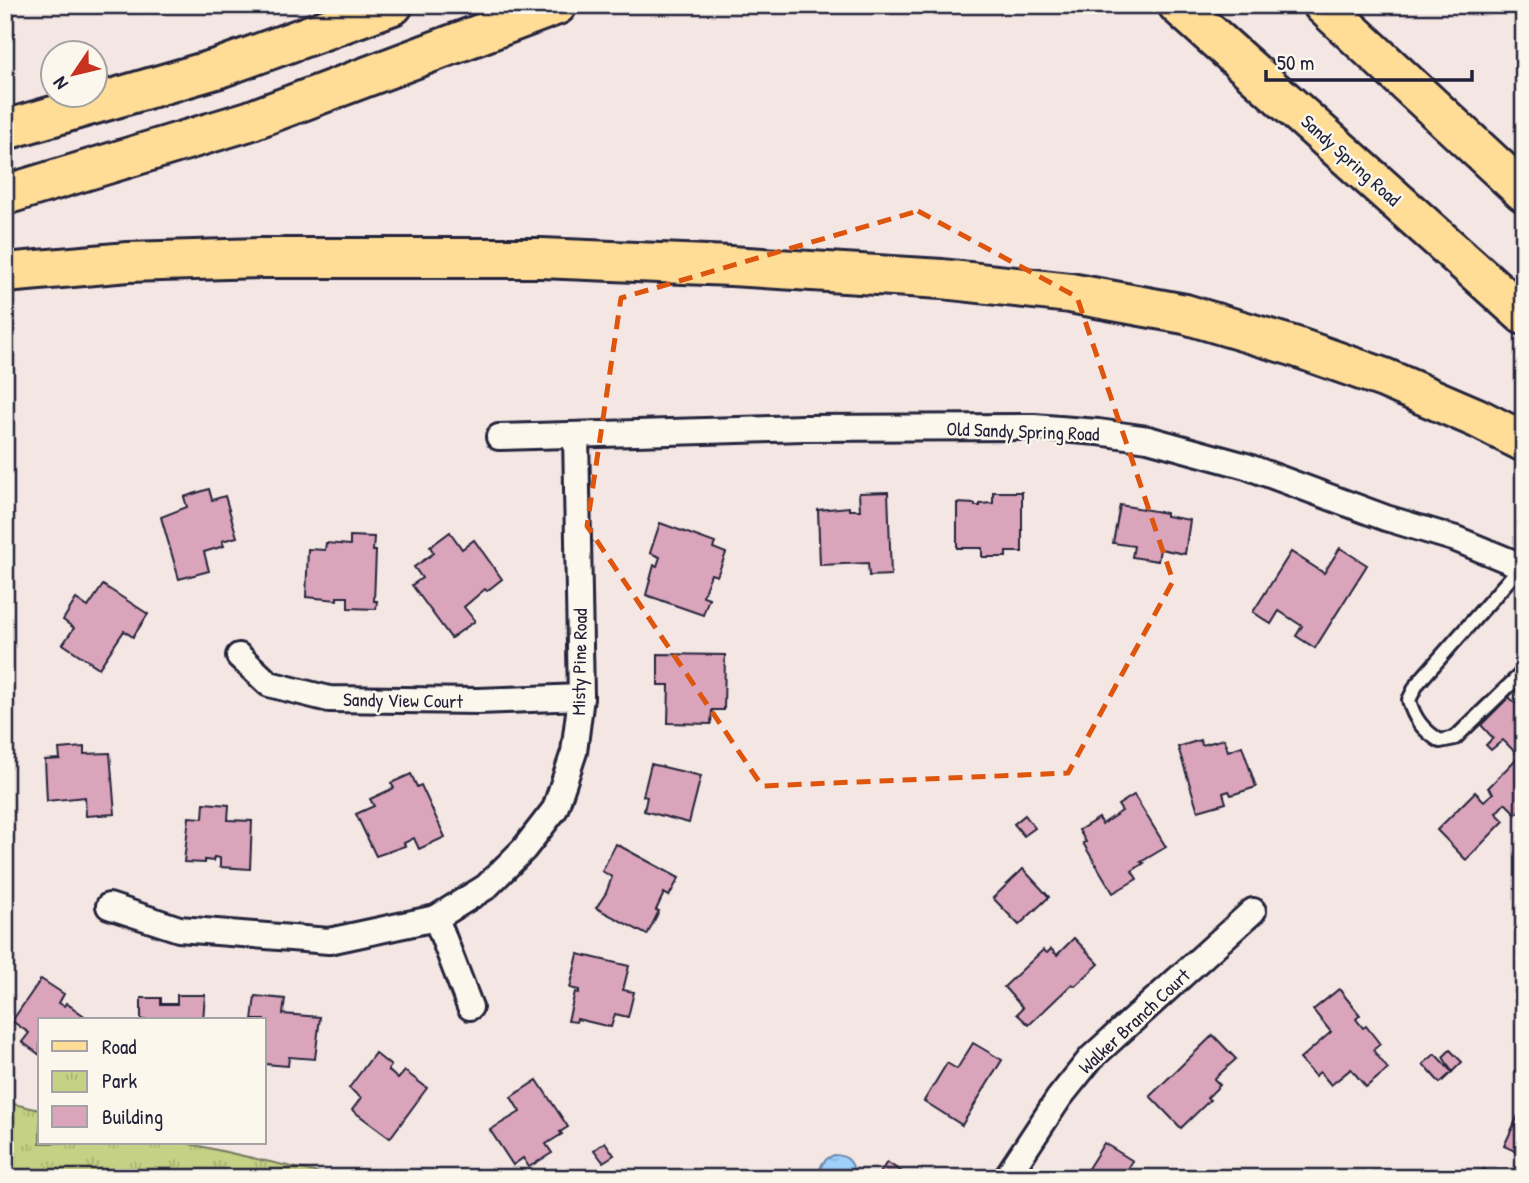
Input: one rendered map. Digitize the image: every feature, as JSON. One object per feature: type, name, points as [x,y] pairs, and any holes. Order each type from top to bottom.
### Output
[{"type":"main road","points":[[5,130],[219,68],[393,5]]},
{"type":"main road","points":[[5,195],[249,121],[557,5]]},
{"type":"main road","name":"Sandy Spring Road","points":[[1178,5],[1524,316]]},
{"type":"main road","points":[[1322,5],[1524,192]]},
{"type":"main road","points":[[5,274],[128,262],[541,258],[942,279],[1070,293],[1185,314],[1293,346],[1384,378],[1477,418],[1524,442]]},
{"type":"street","name":"Old Sandy Spring Road","points":[[499,437],[803,428],[1034,427],[1123,435],[1148,439],[1246,466],[1386,518],[1456,538],[1522,567]]},
{"type":"street","name":"Misty Pine Road","points":[[109,906],[179,929],[329,941],[436,918],[486,887],[524,849],[555,809],[574,752],[581,697],[576,436]]},
{"type":"street","name":"Sandy View Court","points":[[239,656],[269,684],[329,699],[478,701],[581,697]]},
{"type":"street","name":"Walker Branch Court","points":[[1006,1178],[1059,1098],[1091,1058],[1253,911]]},
{"type":"street","points":[[436,918],[470,1006]]},
{"type":"lane","points":[[1522,567],[1417,684],[1409,701],[1413,715],[1426,732],[1440,741],[1455,738],[1524,671]]},
{"type":"highlighted area","points":[[918,211],[1077,297],[1173,581],[1068,773],[762,786],[587,526],[621,298]]},
{"type":"green space","points":[[5,1102],[38,1110],[38,1144],[190,1144],[341,1178],[5,1178]]},
{"type":"water","points":[[834,1155],[850,1161],[853,1178],[821,1178],[820,1170],[823,1164]]},
{"type":"building","points":[[209,489],[212,500],[225,496],[237,537],[222,541],[224,546],[204,552],[209,571],[179,579],[161,517],[187,507],[184,497]]},
{"type":"building","points":[[888,492],[891,575],[869,576],[868,563],[820,565],[818,510],[849,507],[849,510],[860,510],[859,493]]},
{"type":"building","points":[[993,492],[1022,492],[1022,552],[1006,552],[1006,557],[982,557],[982,548],[957,548],[957,503],[980,506],[993,503]]},
{"type":"building","points":[[1120,505],[1190,520],[1185,554],[1160,549],[1158,561],[1132,557],[1134,546],[1113,543]]},
{"type":"building","points":[[660,523],[715,543],[713,548],[726,553],[717,576],[711,574],[703,596],[709,598],[703,615],[646,595],[654,565],[657,566],[660,557],[650,553]]},
{"type":"building","points":[[450,532],[462,549],[474,540],[502,579],[464,607],[475,621],[451,638],[412,585],[422,578],[414,567],[434,553],[430,547]]},
{"type":"building","points":[[350,536],[374,537],[376,609],[348,608],[348,597],[337,597],[337,600],[306,597],[308,549],[325,550],[326,543],[350,545]]},
{"type":"building","points":[[1340,548],[1367,565],[1315,648],[1296,636],[1302,626],[1279,611],[1271,624],[1253,612],[1291,552],[1324,573]]},
{"type":"building","points":[[103,585],[148,614],[133,637],[124,631],[99,668],[63,644],[74,628],[63,620],[76,599],[88,607]]},
{"type":"building","points":[[658,654],[725,655],[724,710],[712,710],[711,724],[668,723],[669,685],[658,685]]},
{"type":"building","points":[[1509,697],[1524,712],[1524,806],[1516,814],[1505,803],[1496,813],[1504,821],[1466,860],[1437,830],[1475,792],[1484,801],[1493,793],[1488,788],[1519,756],[1503,740],[1491,750],[1486,745],[1493,738],[1481,725]]},
{"type":"building","points":[[1224,739],[1228,751],[1242,746],[1256,787],[1231,795],[1229,791],[1223,793],[1226,803],[1198,811],[1178,747],[1200,740],[1202,745]]},
{"type":"building","points":[[84,747],[84,754],[110,753],[115,814],[86,816],[85,797],[47,801],[45,760],[60,759],[59,749]]},
{"type":"building","points":[[651,764],[701,776],[689,823],[644,811],[647,797],[643,796]]},
{"type":"building","points":[[411,774],[417,787],[421,785],[445,837],[419,849],[414,838],[404,843],[405,846],[376,856],[356,814],[374,806],[370,799],[394,788],[391,783]]},
{"type":"building","points":[[1134,795],[1166,847],[1141,862],[1144,863],[1132,871],[1137,879],[1113,893],[1083,843],[1086,842],[1079,830],[1099,818],[1102,824],[1122,811],[1118,805]]},
{"type":"building","points":[[204,803],[229,805],[228,820],[252,821],[250,869],[220,867],[220,858],[214,857],[213,861],[205,860],[205,863],[184,862],[189,817],[203,818]]},
{"type":"building","points":[[1025,815],[1035,828],[1024,836],[1014,824]]},
{"type":"building","points":[[616,844],[679,878],[669,896],[664,893],[656,910],[659,911],[647,935],[596,908],[612,877],[602,871]]},
{"type":"building","points":[[1023,869],[1049,897],[1019,925],[993,898]]},
{"type":"building","points":[[1074,938],[1099,964],[1075,986],[1072,984],[1029,1025],[1017,1014],[1023,1008],[1004,987],[1043,950],[1047,953],[1051,949],[1057,955]]},
{"type":"building","points":[[578,954],[629,966],[623,990],[634,992],[628,1017],[615,1014],[611,1027],[577,1019],[576,1022],[568,1021],[575,992],[579,993],[579,990],[570,988]]},
{"type":"building","points":[[41,979],[64,994],[59,1003],[64,1006],[66,1003],[87,1018],[38,1018],[38,1054],[22,1042],[29,1033],[12,1021]]},
{"type":"building","points":[[1339,989],[1360,1015],[1356,1019],[1363,1028],[1366,1026],[1380,1044],[1373,1050],[1388,1069],[1366,1087],[1351,1069],[1331,1085],[1320,1072],[1315,1076],[1300,1059],[1331,1032],[1313,1010]]},
{"type":"building","points":[[177,995],[205,995],[203,1018],[141,1018],[141,998],[161,998],[161,1004],[177,1004]]},
{"type":"building","points":[[255,996],[285,999],[283,1014],[320,1017],[315,1059],[289,1057],[288,1066],[266,1064],[266,1018],[252,1018]]},
{"type":"building","points":[[1213,1035],[1236,1059],[1214,1079],[1220,1085],[1207,1098],[1210,1100],[1181,1128],[1150,1096]]},
{"type":"building","points":[[973,1043],[1002,1060],[962,1125],[924,1101],[947,1063],[957,1069]]},
{"type":"building","points":[[1450,1050],[1462,1062],[1452,1072],[1443,1057]]},
{"type":"building","points":[[375,1053],[391,1066],[388,1070],[398,1079],[405,1071],[427,1088],[390,1138],[352,1110],[361,1098],[349,1088]]},
{"type":"building","points":[[1435,1054],[1452,1072],[1440,1083],[1423,1064]]},
{"type":"building","points":[[537,1080],[568,1127],[546,1144],[552,1153],[529,1167],[523,1158],[513,1165],[490,1130],[520,1112],[511,1097]]},
{"type":"building","points":[[1524,1103],[1524,1155],[1504,1146]]},
{"type":"building","points":[[605,1142],[614,1155],[603,1162],[594,1150]]},
{"type":"building","points":[[1104,1143],[1133,1161],[1122,1178],[1082,1178]]},
{"type":"building","points":[[887,1162],[911,1178],[877,1178]]},
{"type":"building","points":[[1484,1169],[1492,1178],[1473,1178]]}]
